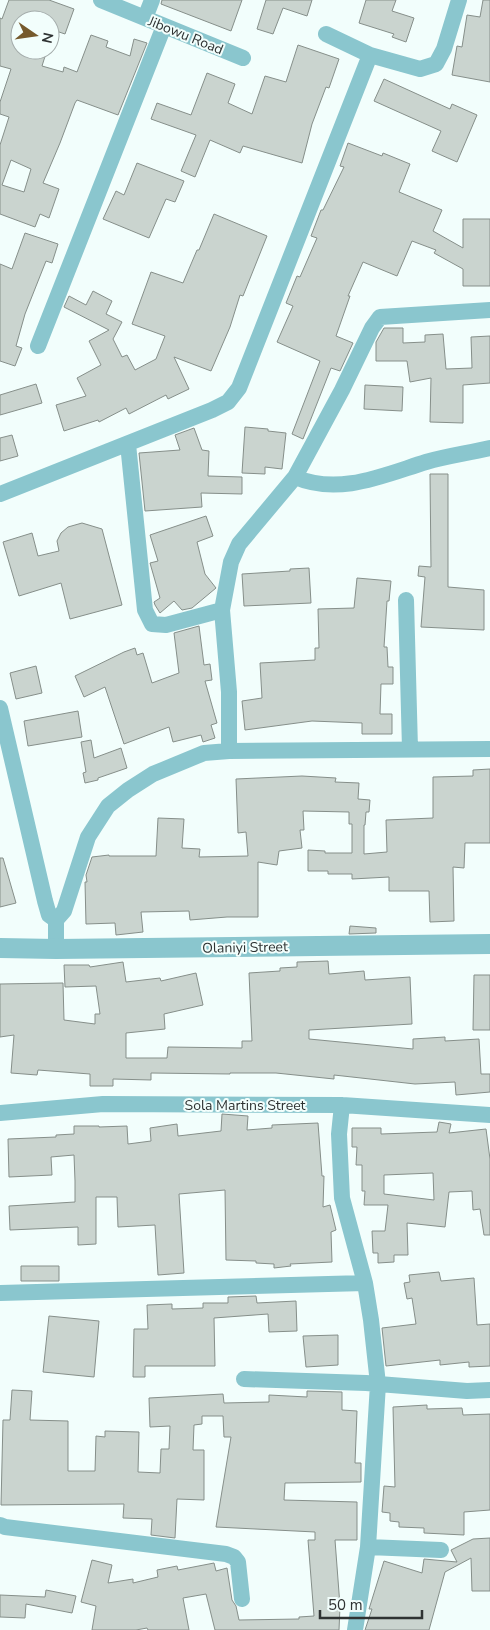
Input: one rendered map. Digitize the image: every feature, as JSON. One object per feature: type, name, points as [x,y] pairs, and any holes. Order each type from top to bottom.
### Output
[{"type":"street","name":"Jibowu Road","points":[[101,0],[243,58]]},
{"type":"street","points":[[145,18],[152,0]]},
{"type":"street","points":[[326,34],[370,55],[420,68],[436,64],[444,49],[459,0]]},
{"type":"street","points":[[38,346],[164,26]]},
{"type":"street","points":[[0,494],[128,444],[228,402],[239,388],[370,55]]},
{"type":"street","points":[[229,751],[229,692],[222,610],[231,562],[238,544],[295,478],[342,390],[372,328],[380,317],[490,310]]},
{"type":"street","points":[[128,444],[145,610],[152,624],[166,625],[222,610]]},
{"type":"street","points":[[295,478],[306,482],[332,486],[372,480],[428,462],[490,448]]},
{"type":"street","points":[[406,600],[410,748]]},
{"type":"street","points":[[0,708],[45,900],[49,915],[56,920]]},
{"type":"street","points":[[56,948],[56,920],[64,911],[88,837],[108,806],[153,774],[204,753],[229,751],[410,748],[490,749]]},
{"type":"street","name":"Olaniyi Street","points":[[0,948],[490,944]]},
{"type":"street","name":"Sola Martins Street","points":[[0,1114],[104,1104],[342,1105],[490,1115]]},
{"type":"street","points":[[342,1105],[338,1134],[342,1198],[365,1283],[372,1320],[378,1384],[368,1547],[356,1630]]},
{"type":"street","points":[[0,1293],[365,1283]]},
{"type":"street","points":[[244,1378],[378,1384],[467,1391],[490,1390]]},
{"type":"street","points":[[0,1525],[5,1528],[226,1554],[234,1557],[238,1562],[242,1599]]},
{"type":"street","points":[[368,1547],[441,1550]]},
{"type":"building","points":[[9,0],[49,0],[74,9],[65,34],[60,32],[60,10],[10,10],[10,60],[44,60],[42,66],[63,72],[64,67],[77,72],[91,35],[108,41],[106,47],[130,56],[134,39],[147,43],[118,115],[77,100],[75,103],[43,183],[59,189],[49,218],[40,214],[35,227],[0,214],[0,145],[9,117],[0,114],[0,102],[11,69],[0,66],[0,18],[2,19]],"holes":[[[11,160],[31,169],[24,192],[2,185]]]},
{"type":"building","points":[[162,0],[242,0],[231,31],[161,4]]},
{"type":"building","points":[[266,0],[312,0],[307,16],[283,8],[273,34],[257,29]]},
{"type":"building","points":[[366,0],[396,0],[392,11],[414,18],[406,42],[392,37],[394,34],[359,23]]},
{"type":"building","points":[[483,0],[490,0],[490,82],[452,75],[457,46],[462,47],[467,15],[480,17]]},
{"type":"building","points":[[298,45],[339,59],[329,88],[326,87],[312,124],[302,163],[243,146],[240,153],[210,140],[195,177],[181,171],[196,135],[151,119],[157,103],[191,115],[207,73],[235,84],[228,103],[252,114],[265,76],[286,82]]},
{"type":"building","points":[[384,79],[450,109],[452,104],[477,115],[457,162],[432,151],[441,131],[374,101]]},
{"type":"building","points":[[348,143],[382,156],[383,153],[410,164],[399,192],[442,210],[433,231],[463,248],[463,219],[490,219],[490,286],[463,286],[463,269],[434,253],[436,250],[412,241],[397,276],[363,262],[348,296],[350,296],[336,336],[353,343],[340,371],[331,368],[303,439],[292,434],[320,361],[277,342],[293,306],[286,303],[297,276],[300,277],[317,238],[311,236],[321,210],[323,210],[344,167],[340,166]]},
{"type":"building","points":[[137,163],[184,181],[175,202],[166,199],[149,238],[103,219],[116,191],[124,195]]},
{"type":"building","points":[[214,214],[267,236],[243,296],[240,295],[230,327],[211,371],[174,357],[189,389],[168,399],[166,395],[129,414],[126,408],[99,422],[98,420],[64,431],[56,405],[86,396],[77,378],[101,365],[89,341],[109,330],[64,307],[69,296],[86,305],[93,291],[112,301],[106,314],[122,322],[113,339],[122,357],[127,355],[135,370],[156,359],[165,336],[132,324],[151,272],[183,283]]},
{"type":"building","points":[[25,233],[58,244],[52,263],[46,261],[25,314],[16,346],[22,348],[15,366],[0,361],[0,264],[12,269]]},
{"type":"building","points":[[384,328],[403,328],[403,343],[425,342],[425,335],[443,334],[446,369],[472,368],[471,337],[490,336],[490,383],[463,385],[463,423],[430,422],[431,378],[410,382],[407,361],[376,361],[376,342]]},
{"type":"building","points":[[36,384],[42,403],[0,415],[0,395]]},
{"type":"building","points":[[365,385],[403,387],[402,411],[364,409]]},
{"type":"building","points":[[245,427],[286,433],[282,469],[265,467],[265,474],[242,473]]},
{"type":"building","points":[[194,428],[202,450],[209,451],[208,476],[242,477],[242,494],[201,493],[202,507],[145,511],[139,453],[180,450],[175,435]]},
{"type":"building","points":[[12,435],[18,456],[0,461],[0,438]]},
{"type":"building","points":[[430,474],[448,474],[448,587],[484,590],[484,630],[421,627],[425,577],[418,576],[419,566],[431,567]]},
{"type":"building","points":[[206,516],[213,536],[197,542],[205,574],[216,588],[192,608],[182,610],[174,601],[160,613],[154,602],[160,598],[150,563],[158,561],[150,535]]},
{"type":"building","points":[[82,523],[102,529],[122,605],[70,619],[61,583],[19,596],[3,542],[32,533],[38,556],[59,551],[57,541],[61,533],[68,527]]},
{"type":"building","points":[[309,568],[311,603],[244,606],[242,574]]},
{"type":"building","points":[[357,578],[391,581],[389,601],[387,601],[384,647],[387,647],[388,667],[393,667],[393,684],[381,684],[380,714],[392,714],[392,734],[362,734],[362,723],[312,721],[245,730],[242,701],[262,698],[260,663],[315,660],[315,648],[319,648],[318,609],[354,608]]},
{"type":"building","points":[[199,626],[204,665],[210,664],[212,680],[205,681],[217,723],[211,725],[215,738],[203,742],[201,735],[173,742],[169,727],[124,744],[105,687],[84,697],[75,676],[135,648],[137,655],[143,653],[152,683],[179,673],[174,633]]},
{"type":"building","points":[[36,666],[42,693],[16,699],[10,673]]},
{"type":"building","points":[[78,711],[82,737],[28,746],[24,721]]},
{"type":"building","points":[[91,740],[94,758],[121,748],[127,768],[98,778],[98,780],[85,783],[83,773],[86,772],[81,742]]},
{"type":"building","points":[[490,769],[490,843],[465,843],[464,868],[453,867],[454,921],[430,922],[429,891],[389,891],[389,877],[352,879],[352,874],[328,874],[328,871],[308,871],[308,850],[325,851],[325,853],[352,853],[352,824],[349,824],[349,812],[303,811],[304,830],[300,830],[302,848],[279,851],[277,865],[258,862],[258,917],[190,920],[189,911],[141,912],[143,932],[116,935],[115,923],[86,924],[85,882],[87,882],[86,875],[92,857],[109,855],[156,856],[158,818],[184,819],[182,848],[200,849],[199,857],[248,856],[246,832],[238,833],[236,779],[302,776],[336,778],[335,782],[359,783],[358,799],[370,800],[369,812],[366,812],[364,825],[364,854],[387,852],[386,820],[433,818],[433,777],[473,776],[473,770]]},
{"type":"building","points":[[0,858],[3,858],[16,903],[0,907]]},
{"type":"building","points":[[350,926],[376,928],[376,933],[349,934]]},
{"type":"building","points":[[328,961],[329,974],[364,971],[365,980],[410,977],[412,1024],[309,1030],[309,1039],[413,1049],[413,1039],[445,1037],[445,1041],[479,1039],[481,1074],[490,1074],[490,1092],[456,1095],[455,1082],[415,1084],[334,1075],[334,1079],[276,1073],[151,1073],[151,1080],[113,1079],[113,1086],[90,1086],[90,1074],[38,1070],[37,1075],[11,1073],[14,1035],[0,1037],[0,984],[63,983],[64,1020],[95,1024],[95,1014],[100,1014],[96,986],[65,987],[64,965],[89,965],[90,967],[123,962],[126,982],[160,978],[161,981],[196,973],[203,1005],[164,1014],[165,1029],[126,1033],[126,1058],[167,1058],[168,1047],[242,1048],[242,1041],[252,1041],[249,973],[280,971],[280,968],[297,967],[297,962]]},
{"type":"building","points":[[474,975],[490,975],[490,1030],[473,1030]]},
{"type":"building","points":[[222,1114],[248,1116],[247,1130],[272,1128],[272,1125],[318,1123],[322,1176],[324,1176],[323,1207],[330,1205],[336,1230],[331,1232],[332,1262],[290,1264],[291,1266],[274,1268],[274,1264],[256,1263],[256,1261],[226,1260],[225,1190],[179,1194],[184,1273],[158,1275],[155,1225],[118,1227],[117,1197],[96,1197],[96,1244],[78,1245],[78,1227],[10,1230],[9,1206],[75,1202],[75,1181],[74,1155],[51,1157],[52,1175],[9,1177],[8,1139],[56,1137],[56,1135],[74,1134],[74,1126],[127,1126],[128,1144],[151,1141],[150,1128],[177,1124],[178,1136],[221,1131]]},
{"type":"building","points":[[439,1122],[451,1124],[449,1133],[486,1129],[490,1159],[490,1235],[484,1235],[480,1209],[473,1210],[472,1191],[449,1192],[445,1227],[407,1223],[408,1255],[394,1255],[394,1262],[378,1263],[378,1253],[373,1253],[372,1231],[385,1231],[388,1205],[364,1205],[365,1191],[362,1191],[362,1165],[356,1165],[357,1147],[352,1147],[352,1128],[381,1128],[381,1134],[437,1132]],"holes":[[[433,1173],[434,1200],[384,1194],[384,1175]]]},
{"type":"building","points":[[21,1266],[59,1266],[59,1281],[21,1281]]},
{"type":"building","points":[[439,1272],[441,1281],[474,1278],[477,1325],[490,1324],[490,1366],[469,1367],[469,1362],[440,1365],[440,1360],[386,1366],[382,1328],[416,1324],[412,1298],[407,1299],[404,1283],[410,1282],[409,1275]]},
{"type":"building","points":[[256,1296],[257,1303],[296,1301],[297,1331],[269,1332],[268,1314],[214,1318],[215,1366],[145,1366],[145,1377],[133,1377],[134,1329],[148,1329],[147,1305],[172,1304],[172,1309],[203,1308],[203,1303],[228,1303],[228,1297]]},
{"type":"building","points":[[49,1316],[99,1321],[94,1377],[43,1372]]},
{"type":"building","points":[[338,1335],[338,1365],[306,1367],[303,1336]]},
{"type":"building","points":[[12,1390],[32,1391],[30,1420],[68,1421],[68,1471],[95,1471],[96,1436],[105,1437],[105,1431],[139,1432],[138,1472],[160,1473],[161,1449],[169,1449],[170,1426],[150,1427],[149,1398],[223,1394],[224,1403],[269,1402],[269,1395],[307,1397],[307,1391],[342,1392],[342,1410],[357,1411],[355,1463],[361,1463],[361,1482],[285,1483],[284,1500],[357,1502],[357,1540],[335,1540],[340,1606],[339,1630],[215,1630],[206,1594],[183,1598],[189,1630],[148,1630],[147,1628],[136,1630],[92,1630],[96,1606],[81,1602],[92,1560],[112,1565],[108,1583],[133,1579],[133,1583],[158,1577],[157,1570],[177,1566],[178,1570],[214,1563],[216,1571],[227,1568],[232,1600],[236,1606],[239,1620],[299,1619],[299,1617],[314,1616],[308,1540],[315,1540],[315,1532],[216,1527],[231,1437],[224,1437],[223,1416],[202,1416],[202,1424],[194,1425],[193,1450],[204,1450],[204,1500],[177,1499],[175,1538],[151,1535],[152,1519],[123,1518],[124,1504],[1,1505],[3,1420],[10,1420]]},
{"type":"building","points":[[427,1405],[427,1409],[462,1408],[463,1415],[490,1414],[490,1510],[464,1512],[464,1535],[424,1533],[424,1528],[399,1527],[399,1522],[390,1521],[390,1513],[382,1512],[384,1486],[395,1487],[393,1407]]},
{"type":"building","points":[[490,1538],[490,1591],[472,1591],[471,1558],[445,1572],[429,1630],[365,1630],[372,1609],[369,1609],[384,1561],[422,1573],[424,1559],[457,1562],[451,1550],[473,1539]]},
{"type":"building","points":[[46,1590],[76,1596],[72,1613],[26,1604],[25,1618],[0,1617],[0,1595],[45,1597]]}]
